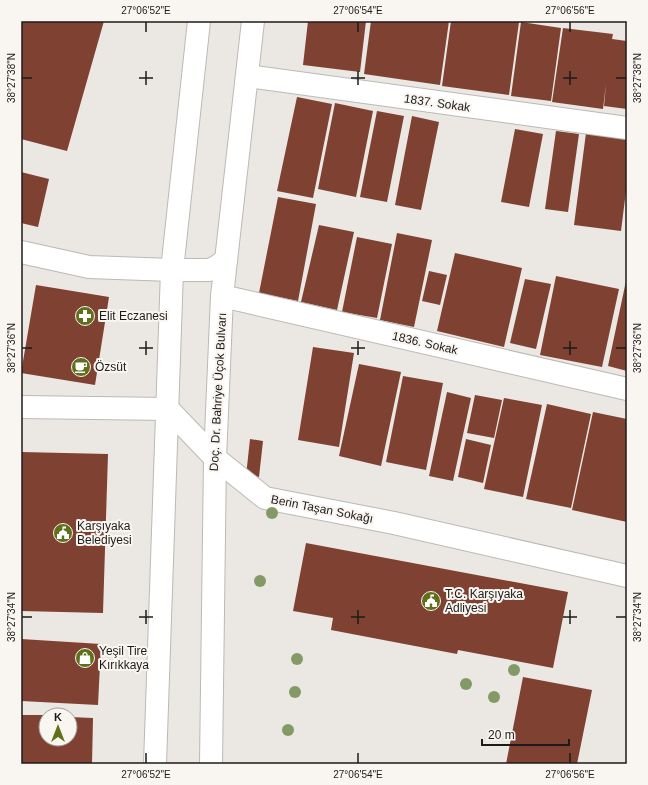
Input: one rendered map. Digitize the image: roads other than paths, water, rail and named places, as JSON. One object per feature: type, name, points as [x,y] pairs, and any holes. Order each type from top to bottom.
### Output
[{"type":"street","points":[[155,764],[172,270],[199,21]]},
{"type":"street","name":"Doç. Dr. Bahriye Üçok Bulvarı","points":[[211,764],[215,458],[222,296],[253,21]]},
{"type":"street","name":"1837. Sokak","points":[[248,76],[627,128]]},
{"type":"street","points":[[21,252],[89,267],[209,270],[226,260]]},
{"type":"street","name":"1836. Sokak","points":[[222,296],[627,389]]},
{"type":"street","points":[[21,407],[168,409]]},
{"type":"street","name":"Berin Taşan Sokağı","points":[[168,409],[215,458],[265,498],[394,523],[627,576]]},
{"type":"place","name":"Elit Eczanesi","points":[[85,316]]},
{"type":"place","name":"Özsüt","points":[[81,367]]},
{"type":"place","name":"Karşıyaka Belediyesi","points":[[63,533]]},
{"type":"place","name":"T.C. Karşıyaka Adliyesi","points":[[431,601]]},
{"type":"place","name":"Yeşil Tire Kırıkkaya","points":[[85,658]]}]
